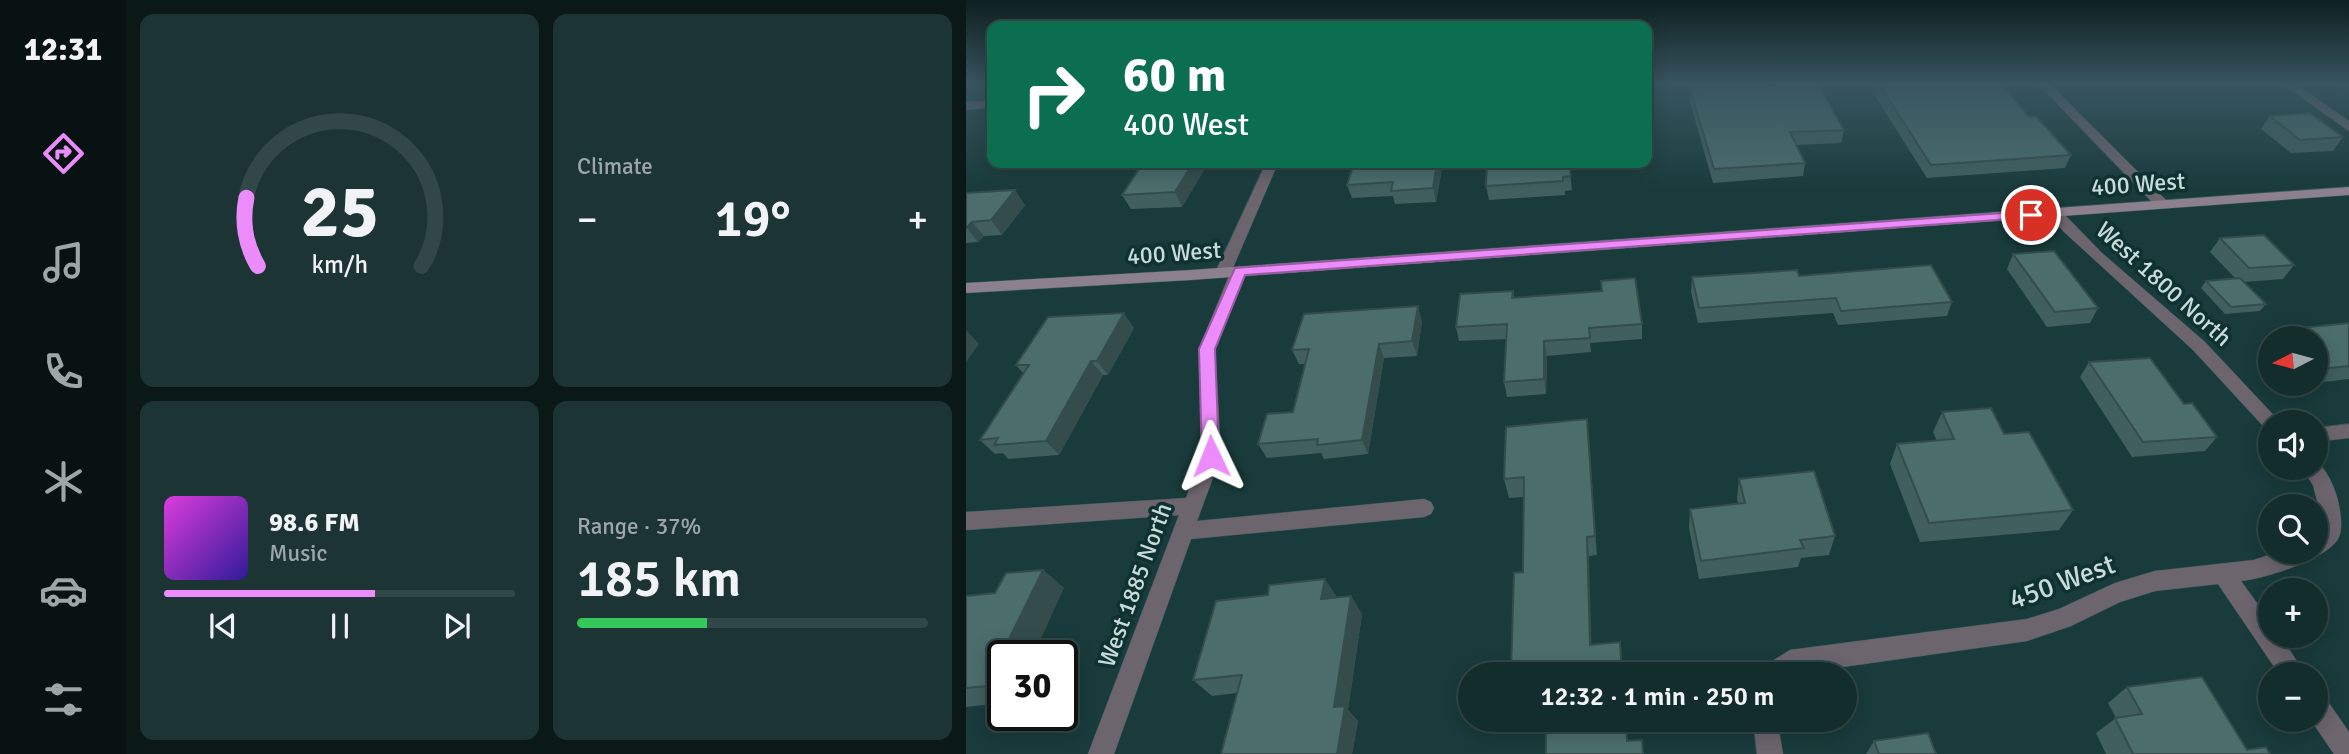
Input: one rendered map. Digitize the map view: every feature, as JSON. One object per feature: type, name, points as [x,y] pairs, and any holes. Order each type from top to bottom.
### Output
[{"type":"street","points":[[2077,119],[2163,205]]},
{"type":"street","name":"West 1885 North","points":[[1101,754],[1211,456],[1207,349],[1231,272],[1270,168]]},
{"type":"street","name":"400 West","points":[[966,288],[1231,272],[2349,191]]},
{"type":"street","name":"West 1800 North","points":[[2055,213],[2077,240],[2175,323],[2229,375],[2260,410]]},
{"type":"street","points":[[2328,433],[2349,431]]},
{"type":"street","points":[[2328,501],[2333,514],[2328,526]]},
{"type":"street","points":[[966,521],[1192,506]]},
{"type":"street","points":[[1183,531],[1424,508]]},
{"type":"street","name":"450 West","points":[[1821,662],[1996,636],[2063,618],[2115,593],[2155,581],[2225,576],[2277,564]]},
{"type":"street","points":[[2225,576],[2285,662]]},
{"type":"street","points":[[2328,724],[2349,754]]},
{"type":"street","points":[[1767,732],[1770,754]]},
{"type":"building","points":[[1699,119],[1838,119],[1844,130],[1790,132],[1805,163],[1714,169]]},
{"type":"building","points":[[1902,119],[2039,119],[2071,155],[1931,165]]},
{"type":"building","points":[[2274,119],[2319,119],[2343,137],[2300,140]]},
{"type":"building","points":[[1140,168],[1190,168],[1175,192],[1122,195]]},
{"type":"building","points":[[1352,168],[1436,168],[1433,188],[1391,191],[1393,182],[1347,185]]},
{"type":"building","points":[[1487,168],[1570,168],[1571,176],[1563,177],[1563,181],[1486,186]]},
{"type":"building","points":[[1015,190],[991,220],[972,222],[966,228],[966,193]]},
{"type":"building","points":[[2264,235],[2294,265],[2249,268],[2220,238]]},
{"type":"building","points":[[2054,251],[2098,308],[2055,312],[2013,254]]},
{"type":"building","points":[[1931,265],[1952,302],[1841,311],[1836,298],[1699,308],[1692,277],[1797,270],[1799,276]]},
{"type":"building","points":[[1635,278],[1642,324],[1589,328],[1590,338],[1544,341],[1544,379],[1504,382],[1507,324],[1456,327],[1460,294],[1513,291],[1512,298],[1602,291],[1601,281]]},
{"type":"building","points":[[2240,278],[2266,304],[2231,307],[2206,281]]},
{"type":"building","points":[[1418,306],[1412,341],[1379,344],[1362,440],[1317,445],[1318,439],[1258,444],[1267,414],[1293,412],[1309,349],[1292,350],[1304,314]]},
{"type":"building","points":[[1124,313],[1097,361],[1091,361],[1046,441],[994,445],[998,438],[980,440],[1029,365],[1016,365],[1048,317]]},
{"type":"building","points":[[2349,323],[2349,366],[2328,368],[2328,326],[2319,326]]},
{"type":"building","points":[[2150,358],[2184,404],[2192,403],[2217,437],[2143,442],[2089,362]]},
{"type":"building","points":[[1991,408],[2004,434],[2029,432],[2073,510],[1929,523],[1897,444],[1954,439],[1942,412]]},
{"type":"building","points":[[1587,419],[1595,536],[1587,537],[1590,645],[1620,642],[1621,662],[1511,662],[1514,573],[1523,572],[1524,477],[1504,479],[1506,427]]},
{"type":"building","points":[[1814,471],[1835,536],[1800,540],[1804,548],[1701,561],[1690,509],[1745,503],[1739,479]]},
{"type":"building","points":[[1043,570],[1009,640],[987,640],[986,686],[966,688],[966,596],[995,593],[1006,573]]},
{"type":"building","points":[[1325,579],[1321,599],[1351,596],[1334,707],[1345,706],[1337,754],[1221,754],[1242,675],[1193,680],[1216,601],[1268,595],[1269,585]]},
{"type":"building","points":[[2202,677],[2247,750],[2266,747],[2270,754],[2133,754],[2115,718],[2142,714],[2127,687]]},
{"type":"building","points":[[1546,732],[1627,732],[1627,741],[1642,740],[1643,754],[1546,754]]},
{"type":"building","points":[[1928,733],[1936,754],[1879,754],[1874,741]]},
{"type":"route","points":[[1211,456],[1207,349],[1240,271],[2031,215]]}]
